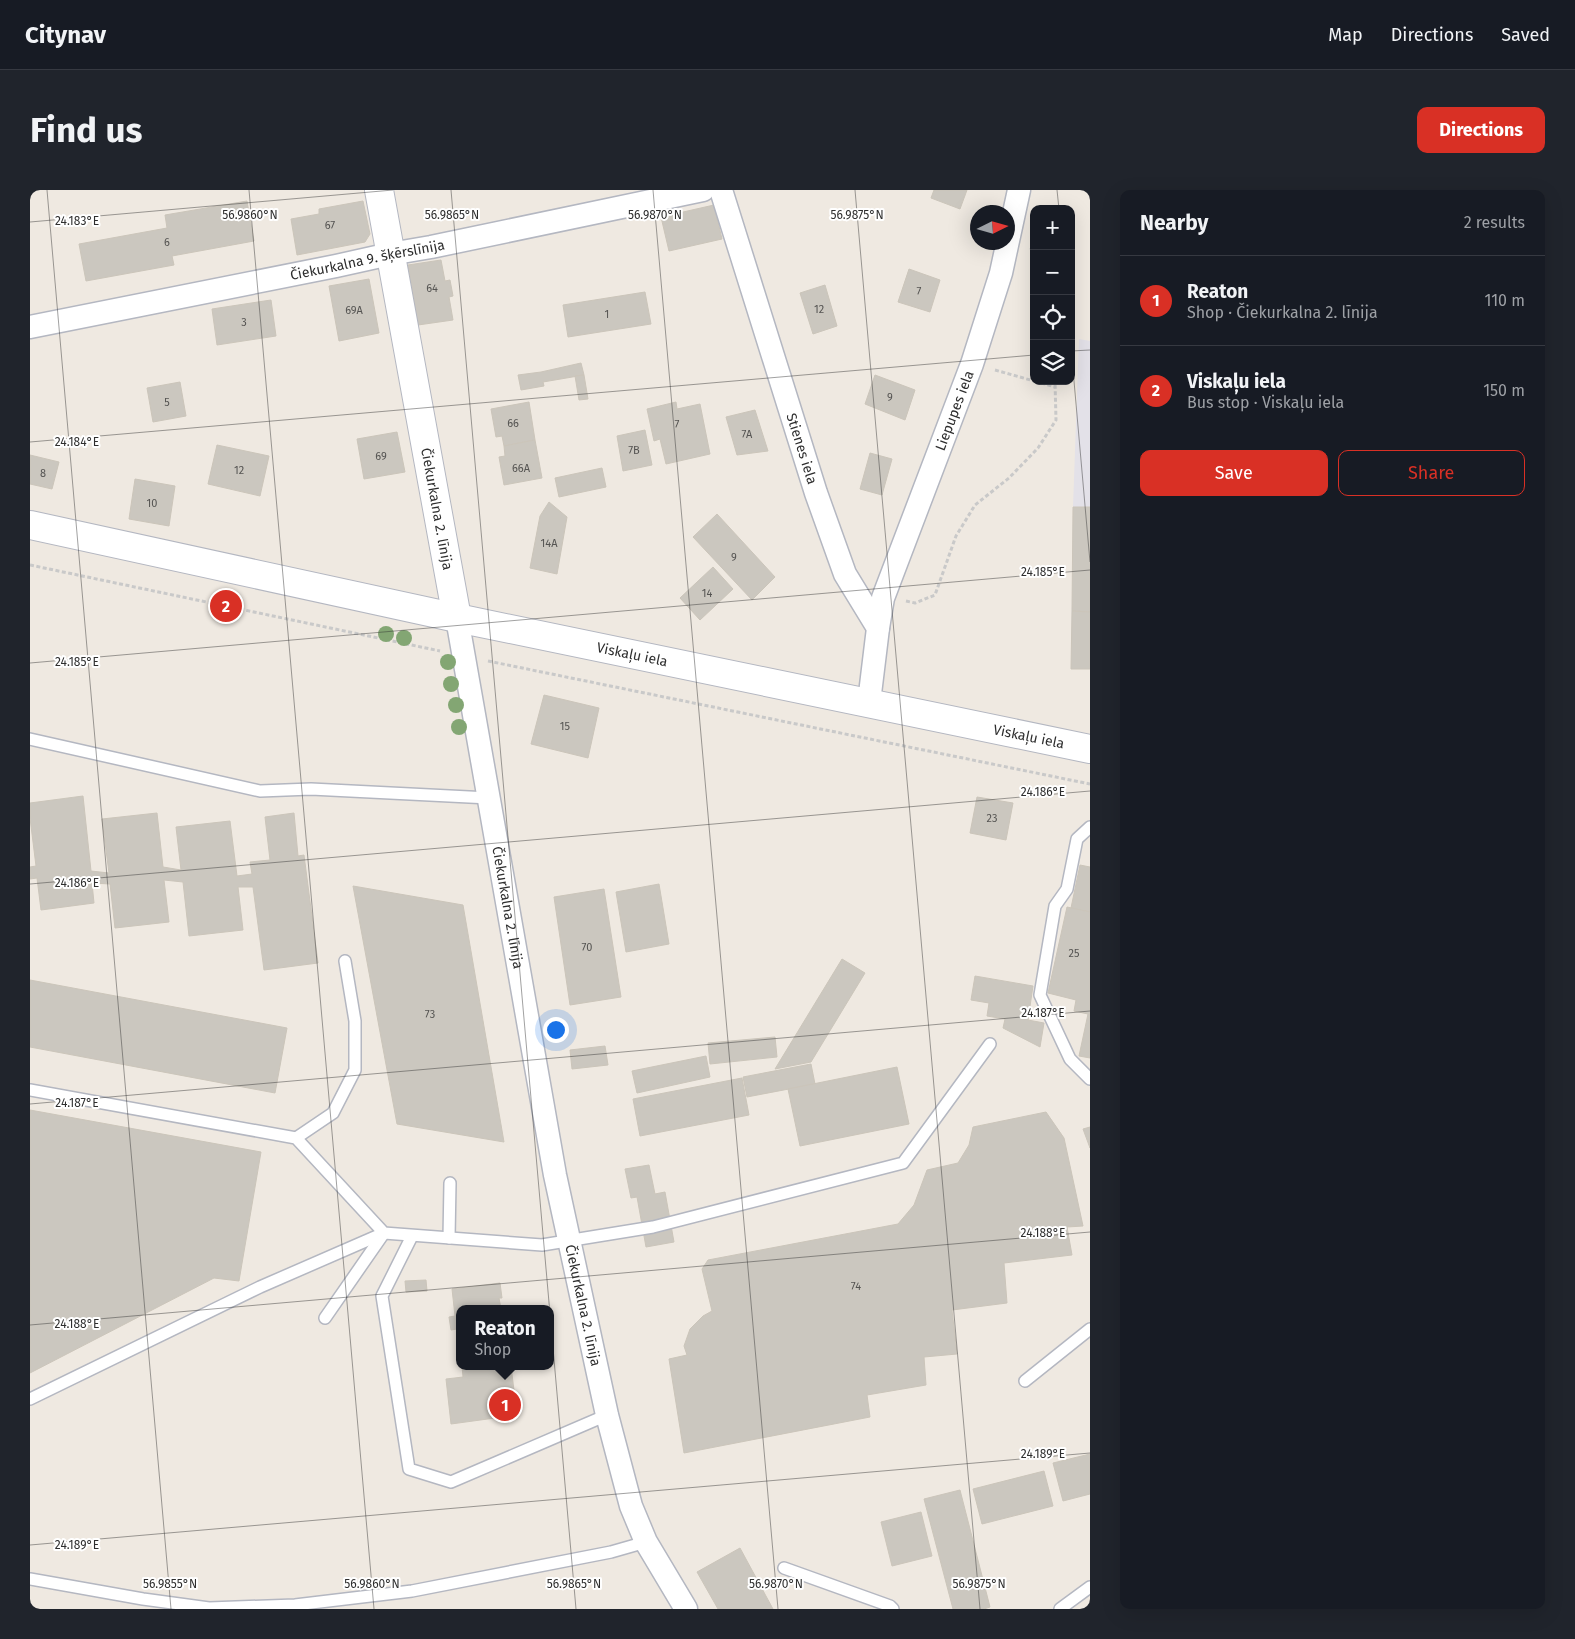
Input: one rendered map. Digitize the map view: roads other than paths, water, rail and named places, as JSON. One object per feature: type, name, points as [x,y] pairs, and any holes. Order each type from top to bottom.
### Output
[{"type":"street","name":"Čiekurkalna 2. līnija","points":[[378,190],[465,656],[554,1175],[568,1240],[607,1415],[631,1506],[646,1542],[686,1609]]},
{"type":"street","name":"Čiekurkalna 9. šķērslīnija","points":[[30,327],[431,247],[703,190]]},
{"type":"street","name":"Stienes iela","points":[[721,190],[816,493],[845,574],[878,628]]},
{"type":"street","name":"Liepupes iela","points":[[878,628],[884,598],[972,364],[1001,273],[1019,190]]},
{"type":"street","name":"Viskaļu iela","points":[[30,525],[457,618],[1090,749]]},
{"type":"street","points":[[869,702],[878,628]]},
{"type":"lane","points":[[30,739],[260,791],[312,789],[489,798]]},
{"type":"lane","points":[[1090,827],[1077,839],[1067,889],[1056,906],[1040,995],[1070,1059],[1090,1079]]},
{"type":"lane","points":[[296,1138],[332,1113],[355,1070],[355,1020],[345,961]]},
{"type":"lane","points":[[30,1399],[260,1287],[384,1233],[542,1246],[568,1240],[653,1227],[903,1163],[990,1044]]},
{"type":"lane","points":[[30,1090],[296,1138],[384,1233]]},
{"type":"lane","points":[[449,1238],[450,1182]]},
{"type":"lane","points":[[325,1318],[384,1233]]},
{"type":"lane","points":[[412,1236],[382,1296],[408,1469],[451,1482],[607,1415]]},
{"type":"lane","points":[[1025,1381],[1090,1329]]},
{"type":"lane","points":[[30,1579],[143,1599],[208,1608],[295,1605],[412,1591],[611,1552],[646,1542]]},
{"type":"lane","points":[[784,1568],[890,1606],[893,1609]]},
{"type":"lane","points":[[1060,1609],[1090,1587]]},
{"type":"place","name":"Viskaļu iela","points":[[226,606]]},
{"type":"place","name":"Reaton","points":[[505,1405]]}]
